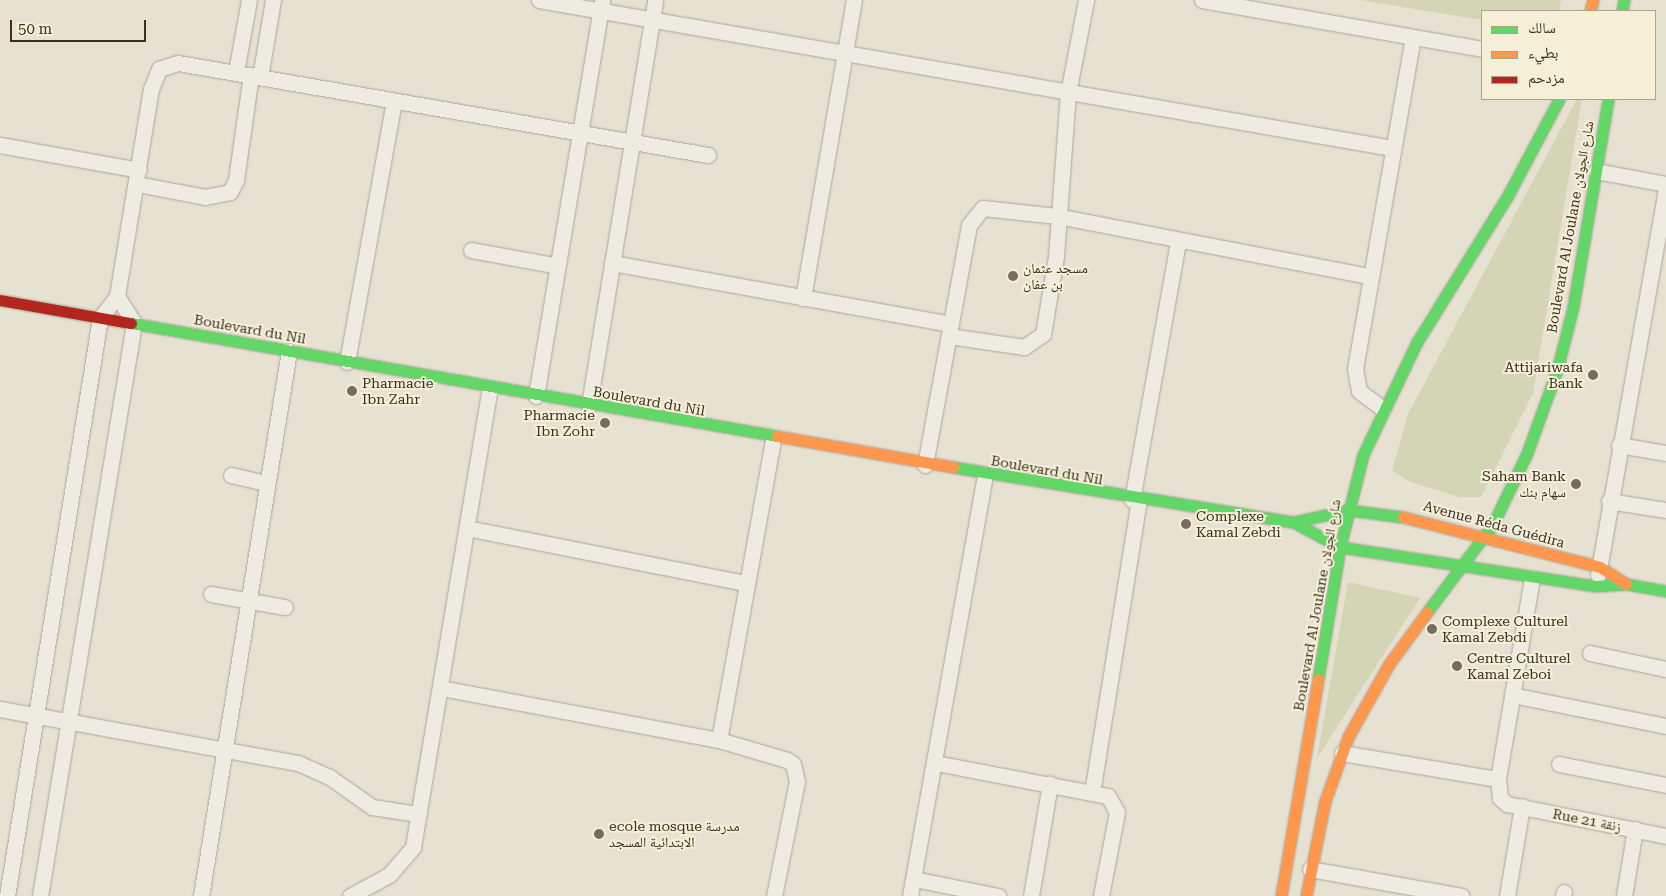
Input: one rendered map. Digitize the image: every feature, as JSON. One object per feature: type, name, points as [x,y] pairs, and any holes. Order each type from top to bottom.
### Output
[{"type":"street","points":[[0,145],[138,177],[205,197],[230,192],[236,180],[249,75],[249,0]]},
{"type":"street","points":[[249,75],[274,0]]},
{"type":"street","points":[[539,0],[601,6],[652,19],[844,55],[1392,148]]},
{"type":"street","points":[[589,405],[634,143],[655,0]]},
{"type":"street","points":[[803,298],[854,0]]},
{"type":"street","points":[[612,263],[803,298],[1024,347],[1043,334],[1057,216],[1068,93],[1086,0]]},
{"type":"street","points":[[1202,0],[1481,50]]},
{"type":"street","points":[[536,396],[601,6]]},
{"type":"street","points":[[1383,409],[1359,391],[1354,380],[1392,148],[1413,37]]},
{"type":"street","points":[[7,896],[100,318],[116,296],[138,177],[150,89],[159,69],[178,63],[708,155]]},
{"type":"street","name":"Boulevard Al Joulane شارع الجولان","points":[[1281,896],[1340,547],[1363,455],[1383,409],[1558,100]]},
{"type":"street","name":"Boulevard Al Joulane شارع الجولان","points":[[1306,896],[1325,801],[1342,753],[1389,664],[1484,537],[1527,453],[1557,370],[1578,280],[1608,100]]},
{"type":"street","points":[[347,362],[394,102]]},
{"type":"street","points":[[1596,172],[1666,184]]},
{"type":"street","points":[[1596,586],[1609,501],[1666,191]]},
{"type":"street","points":[[925,465],[969,225],[977,212],[992,207],[1057,216],[1178,241],[1370,276]]},
{"type":"street","points":[[1092,793],[1136,500],[1178,241]]},
{"type":"street","points":[[471,250],[558,266]]},
{"type":"street","points":[[40,896],[134,323],[116,296]]},
{"type":"street","name":"Boulevard du Nil","points":[[0,300],[925,465],[1136,500],[1293,522],[1340,547]]},
{"type":"street","points":[[201,896],[222,748],[248,602],[265,483],[289,351]]},
{"type":"street","points":[[350,896],[388,875],[409,855],[441,688],[490,388]]},
{"type":"street","points":[[719,740],[745,584],[773,438]]},
{"type":"street","points":[[1619,445],[1666,453]]},
{"type":"street","points":[[231,475],[265,483]]},
{"type":"street","points":[[910,896],[936,763],[985,475]]},
{"type":"street","points":[[1609,501],[1666,510]]},
{"type":"street","name":"Boulevard du Nil","points":[[1293,522],[1348,510]]},
{"type":"street","name":"Avenue Réda Guédira","points":[[1348,510],[1417,518],[1600,567],[1626,584]]},
{"type":"street","points":[[467,528],[745,584]]},
{"type":"street","name":"Avenue Réda Guédira","points":[[1340,547],[1532,578],[1596,586],[1626,584],[1666,591]]},
{"type":"street","points":[[1507,896],[1515,805],[1497,791],[1498,778],[1532,578]]},
{"type":"street","points":[[212,594],[284,607]]},
{"type":"street","points":[[1590,653],[1666,668]]},
{"type":"street","points":[[441,688],[719,740],[777,756],[793,764],[796,772],[774,896]]},
{"type":"street","points":[[1512,695],[1666,726]]},
{"type":"street","points":[[0,709],[222,748],[320,771],[372,807],[418,814]]},
{"type":"street","points":[[1342,753],[1498,778]]},
{"type":"street","points":[[936,763],[1108,796],[1117,812],[1101,896]]},
{"type":"street","points":[[1559,764],[1666,785]]},
{"type":"street","points":[[1030,896],[1050,784]]},
{"type":"street","name":"Rue 21 زنقة","points":[[1515,805],[1666,836]]},
{"type":"street","points":[[1628,895],[1635,829]]},
{"type":"street","points":[[1310,869],[1462,896]]},
{"type":"street","points":[[914,879],[998,896]]},
{"type":"green space","points":[[1360,0],[1561,0],[1559,10],[1481,10],[1481,20]]},
{"type":"green space","points":[[1576,100],[1582,100],[1533,393],[1481,497],[1459,497],[1411,482],[1392,471],[1408,414]]},
{"type":"green space","points":[[1348,582],[1420,598],[1317,758]]},
{"type":"traffic: fast","points":[[1622,10],[1624,0]]},
{"type":"traffic: fast","points":[[1318,679],[1340,547],[1363,455],[1417,342],[1507,197],[1558,100]]},
{"type":"traffic: fast","points":[[1427,612],[1493,524],[1527,453],[1557,370],[1573,307],[1608,100]]},
{"type":"traffic: fast","points":[[131,323],[777,436]]},
{"type":"traffic: fast","points":[[953,467],[1293,522],[1348,510],[1403,517]]},
{"type":"traffic: fast","points":[[1293,522],[1340,547],[1596,586],[1626,584],[1666,591]]},
{"type":"traffic: slow","points":[[1590,10],[1593,0]]},
{"type":"traffic: slow","points":[[777,436],[953,467]]},
{"type":"traffic: slow","points":[[1403,517],[1600,567],[1626,584]]},
{"type":"traffic: slow","points":[[1306,896],[1325,801],[1348,737],[1389,664],[1427,612]]},
{"type":"traffic: slow","points":[[1281,896],[1318,679]]},
{"type":"traffic: jam","points":[[0,300],[131,323]]},
{"type":"place","name":"مسجد عثمان بن عفان","points":[[1013,276]]},
{"type":"place","name":"Attijariwafa Bank","points":[[1593,375]]},
{"type":"place","name":"Pharmacie Ibn Zahr","points":[[352,391]]},
{"type":"place","name":"Pharmacie Ibn Zohr","points":[[605,423]]},
{"type":"place","name":"Saham Bank سهام بنك","points":[[1576,484]]},
{"type":"place","name":"Complexe Kamal Zebdi","points":[[1186,524]]},
{"type":"place","name":"Complexe Culturel Kamal Zebdi","points":[[1432,629]]},
{"type":"place","name":"Centre Culturel Kamal Zeboi","points":[[1457,666]]},
{"type":"place","name":"ecole mosque مدرسة الابتدائية المسجد","points":[[599,834]]}]
